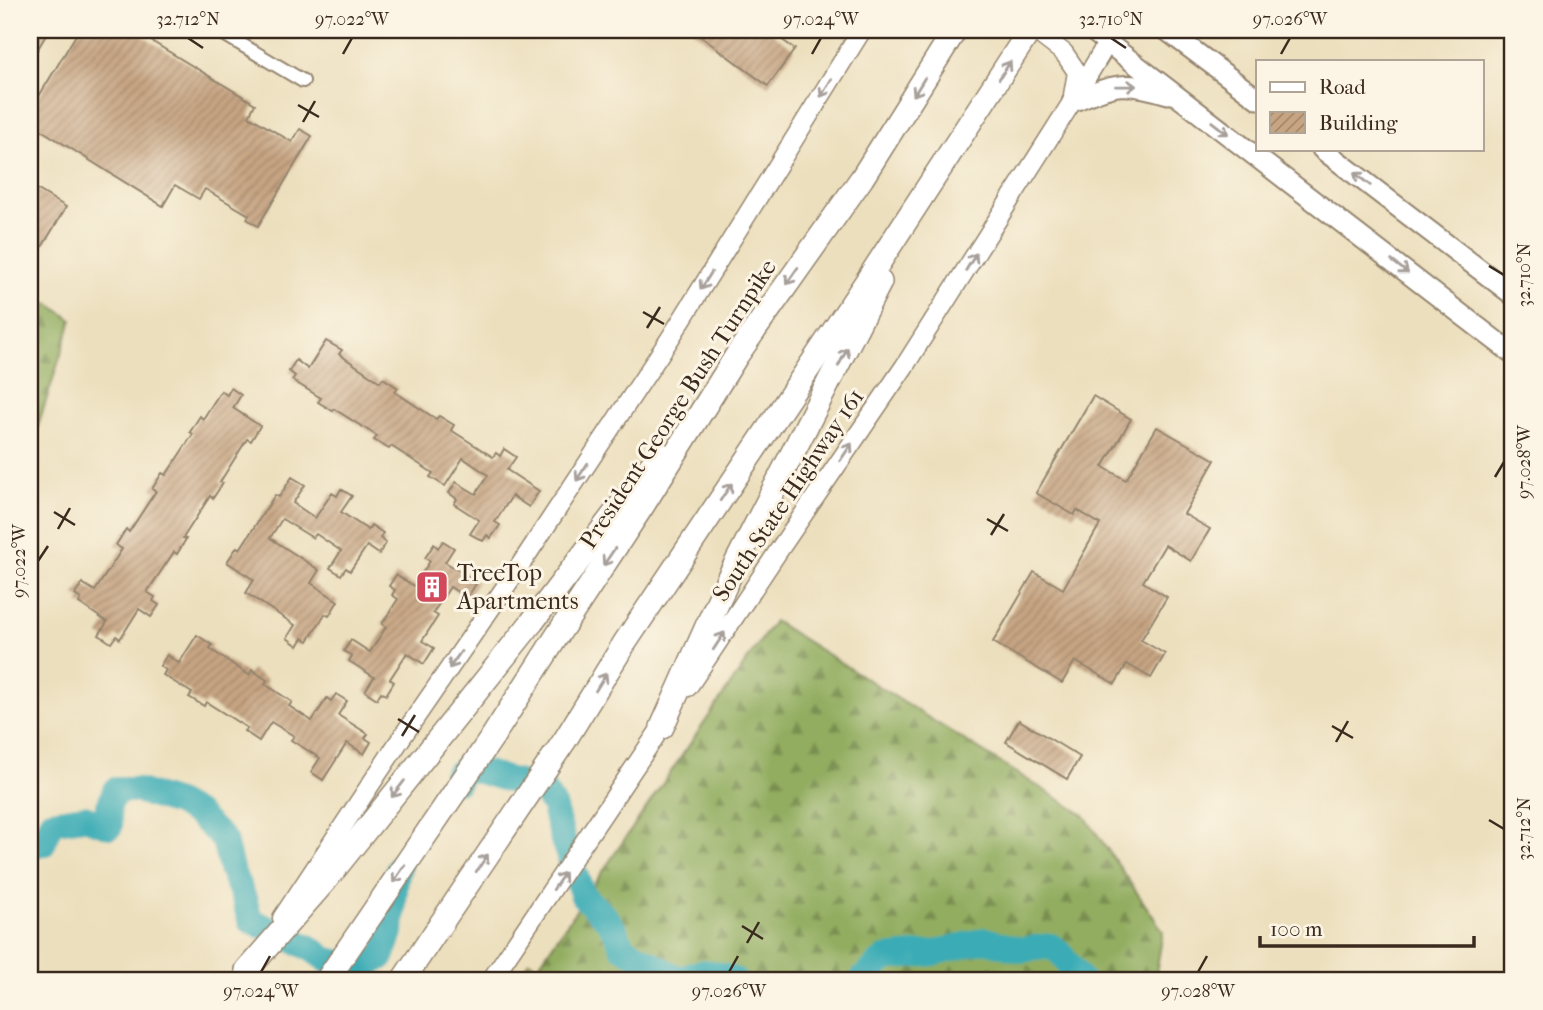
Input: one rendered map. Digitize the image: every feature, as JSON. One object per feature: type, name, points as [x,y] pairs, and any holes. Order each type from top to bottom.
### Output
[{"type":"highway","name":"President George Bush Turnpike","points":[[327,980],[493,736],[737,355],[862,178],[955,30]]},
{"type":"highway","points":[[403,980],[565,740],[624,644],[1029,34]]},
{"type":"highway","points":[[662,726],[729,577],[860,323],[914,209]]},
{"type":"highway","points":[[243,975],[325,881],[532,622],[737,355]]},
{"type":"main road","points":[[243,975],[671,337],[862,30]]},
{"type":"main road","points":[[1166,30],[1256,97]]},
{"type":"main road","points":[[1184,30],[1203,57]]},
{"type":"main road","points":[[1029,34],[1063,53],[1077,72],[1072,102]]},
{"type":"main road","points":[[1104,34],[1180,98],[1513,354]]},
{"type":"main road","name":"South State Highway 161","points":[[491,980],[904,367],[1072,102],[1104,34]]},
{"type":"main road","points":[[1072,102],[1105,88],[1123,84],[1143,86],[1180,98]]},
{"type":"main road","points":[[1323,150],[1513,296]]},
{"type":"street","points":[[217,30],[303,81]]},
{"type":"green space","points":[[48,303],[72,320],[30,451],[30,335]]},
{"type":"green space","points":[[774,621],[1084,815],[1163,931],[1155,980],[562,980],[538,966]]},
{"type":"green space","points":[[529,961],[562,980],[516,980]]},
{"type":"building","points":[[30,30],[49,30],[30,62]]},
{"type":"building","points":[[79,30],[133,30],[255,104],[249,116],[292,142],[300,129],[312,136],[258,226],[247,219],[249,215],[205,189],[199,199],[175,185],[163,206],[30,123],[30,111]]},
{"type":"building","points":[[692,30],[768,30],[795,49],[768,86]]},
{"type":"building","points":[[30,185],[66,207],[30,267]]},
{"type":"building","points":[[326,341],[342,350],[339,354],[380,382],[383,378],[398,388],[395,392],[436,419],[439,416],[454,425],[451,430],[493,457],[496,453],[500,456],[504,449],[516,457],[507,470],[539,491],[529,507],[512,496],[495,522],[500,525],[491,538],[487,535],[483,541],[470,534],[479,520],[454,504],[457,499],[449,493],[456,482],[476,494],[488,475],[463,458],[445,486],[430,477],[433,473],[391,446],[389,449],[374,440],[377,436],[318,402],[321,398],[292,380],[295,376],[289,371],[296,360],[308,369]]},
{"type":"building","points":[[231,388],[241,395],[233,408],[260,426],[251,441],[247,439],[220,482],[223,483],[213,498],[210,496],[183,538],[186,539],[177,554],[174,552],[147,592],[155,597],[153,601],[159,605],[151,617],[139,609],[120,639],[116,636],[111,643],[99,635],[107,622],[79,603],[81,599],[75,595],[82,583],[95,591],[122,549],[116,545],[126,529],[129,532],[156,491],[152,489],[162,473],[166,475],[193,434],[190,432],[200,416],[203,419],[221,391],[227,395]]},
{"type":"building","points":[[1093,396],[1131,419],[1103,467],[1126,480],[1157,427],[1215,460],[1184,514],[1210,529],[1191,561],[1165,545],[1143,582],[1167,597],[1141,640],[1165,654],[1151,678],[1127,664],[1115,684],[1075,661],[1062,683],[993,642],[1034,572],[1063,589],[1100,524],[1077,510],[1074,515],[1036,493]]},
{"type":"building","points":[[292,477],[305,485],[293,503],[315,518],[332,493],[337,496],[341,489],[352,496],[341,512],[368,530],[371,525],[383,533],[380,538],[386,543],[379,554],[367,546],[350,571],[346,568],[341,575],[330,568],[341,551],[316,534],[313,538],[282,519],[270,538],[319,570],[311,583],[338,601],[329,616],[325,614],[308,641],[303,638],[298,646],[287,638],[295,625],[246,593],[254,580],[227,562],[237,547],[240,549],[275,495],[279,497]]},
{"type":"building","points":[[443,541],[454,548],[445,562],[477,582],[467,598],[450,587],[433,613],[438,616],[422,641],[434,648],[424,664],[407,653],[390,679],[394,682],[386,695],[381,692],[377,699],[365,691],[374,677],[349,661],[352,656],[344,651],[351,640],[370,652],[386,627],[382,624],[398,599],[392,595],[395,590],[389,586],[396,575],[414,586],[430,561],[425,558],[434,544],[438,548]]},
{"type":"building","points":[[197,635],[212,645],[210,649],[249,675],[252,670],[267,680],[265,684],[292,702],[289,706],[312,721],[327,698],[331,701],[336,694],[347,701],[338,715],[368,734],[365,738],[371,742],[364,754],[347,743],[323,780],[311,772],[320,758],[291,740],[294,736],[271,722],[259,741],[244,731],[247,728],[206,702],[204,706],[189,697],[192,693],[163,675],[166,670],[160,666],[167,655],[179,663]]},
{"type":"building","points":[[1019,720],[1080,757],[1067,779],[1006,742]]},
{"type":"waterway","points":[[458,781],[456,775],[466,767],[526,785],[540,785],[553,805],[583,896],[605,917],[616,932],[622,947],[681,980]]},
{"type":"waterway","points":[[30,838],[43,844],[51,822],[84,817],[110,826],[108,809],[115,790],[135,790],[177,803],[198,815],[224,840],[231,869],[250,920],[310,948],[327,960],[363,968],[382,957],[391,932],[399,867]]},
{"type":"waterway","points":[[862,980],[885,958],[934,953],[985,940],[1021,950],[1051,946],[1060,953],[1081,980]]},
{"type":"waterway","points":[[683,980],[702,972],[734,980]]},
{"type":"place","name":"TreeTop Apartments","points":[[432,587]]}]
